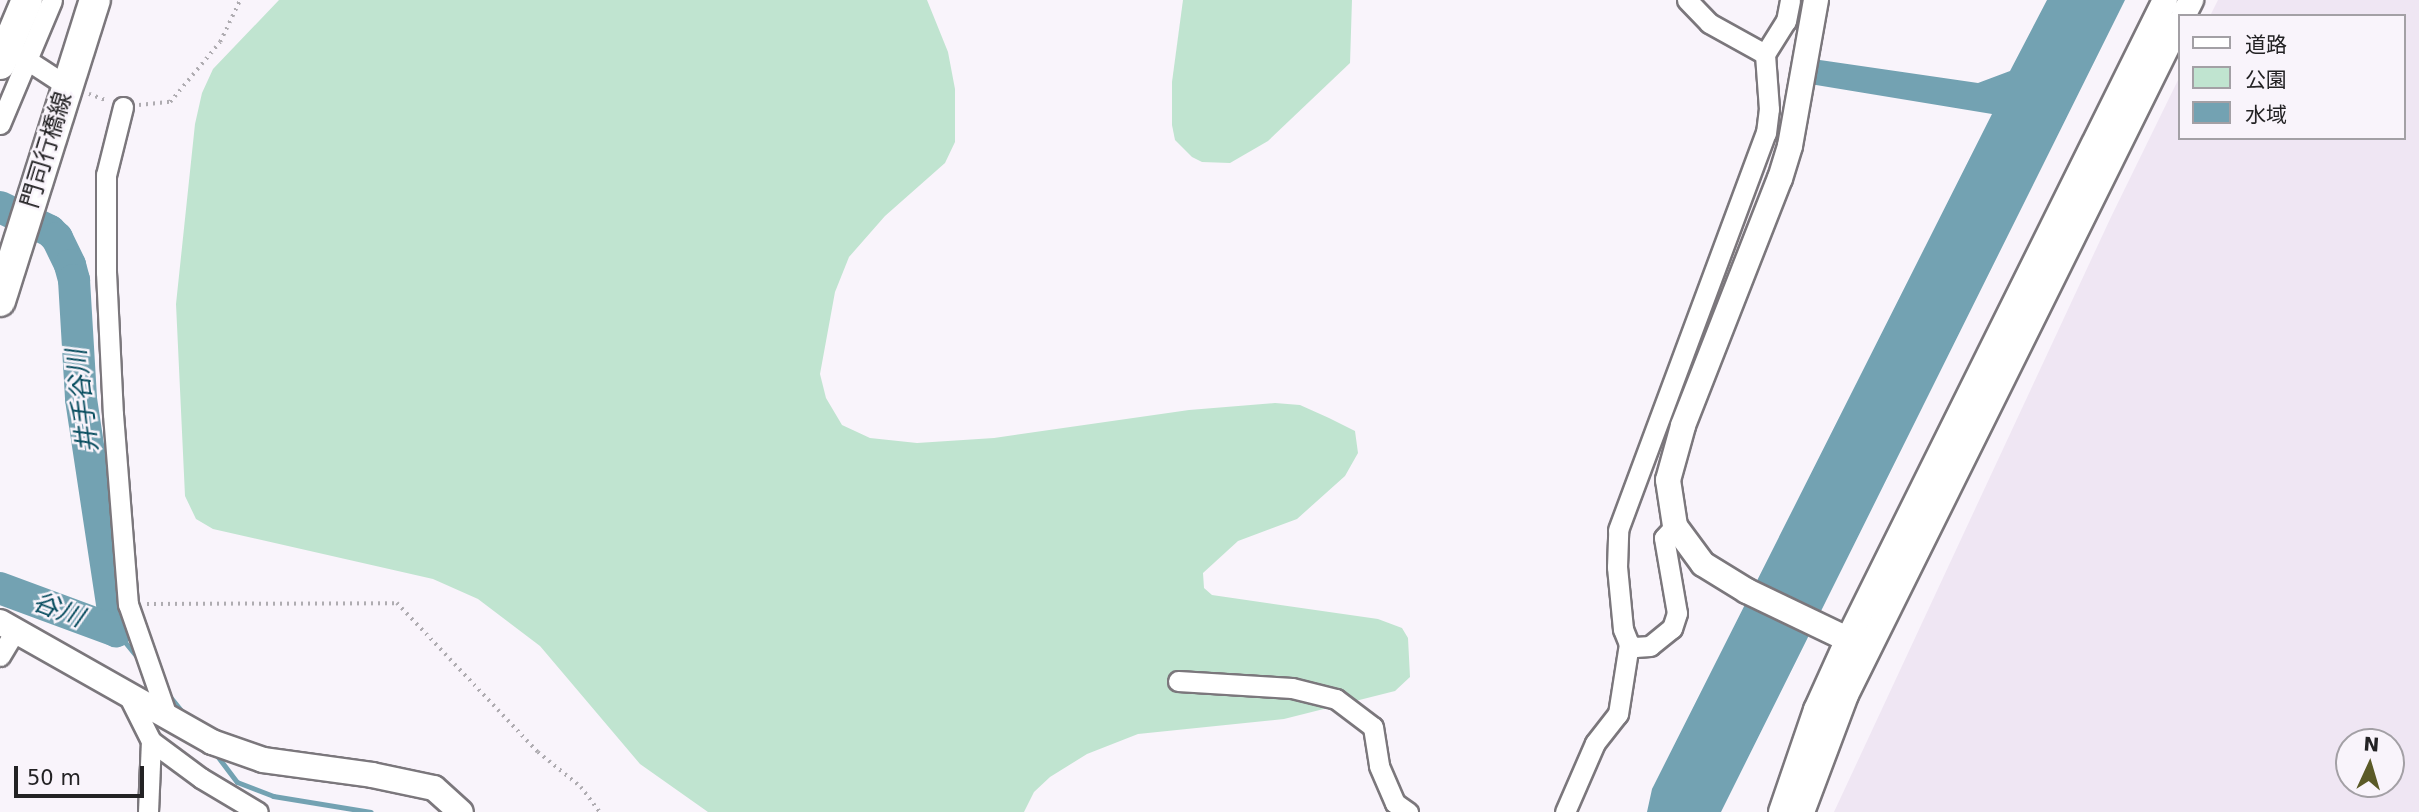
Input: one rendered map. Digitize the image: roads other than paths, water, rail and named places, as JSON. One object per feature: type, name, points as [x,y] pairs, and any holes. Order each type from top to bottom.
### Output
[{"type":"main road","points":[[8,54],[27,0]]},
{"type":"main road","name":"門司行橋線","points":[[0,301],[95,0]]},
{"type":"street","points":[[0,124],[8,54],[52,0]]},
{"type":"street","points":[[1687,0],[1709,23],[1765,54]]},
{"type":"street","points":[[1564,812],[1595,743],[1618,714],[1629,644],[1623,629],[1617,567],[1618,530],[1766,133],[1769,109],[1765,54],[1786,21],[1790,0]]},
{"type":"street","points":[[1816,0],[1790,146],[1683,426],[1668,480],[1675,526],[1703,564],[1747,591],[1849,640]]},
{"type":"street","points":[[1781,812],[1816,709],[2165,0]]},
{"type":"street","points":[[1802,812],[1846,695],[1849,640],[2178,25]]},
{"type":"street","points":[[8,54],[67,86]]},
{"type":"street","points":[[123,107],[106,175],[106,272],[128,604],[167,716]]},
{"type":"street","points":[[1629,644],[1635,647],[1650,646],[1672,628],[1676,613],[1664,538],[1675,526]]},
{"type":"street","points":[[0,656],[7,627],[212,741],[262,760],[372,775],[433,788],[461,812]]},
{"type":"street","points":[[1178,681],[1292,688],[1336,699],[1373,727],[1379,766],[1395,803],[1408,812]]},
{"type":"street","points":[[128,695],[151,741],[201,778],[258,812]]},
{"type":"street","points":[[148,812],[151,741]]},
{"type":"water","points":[[2047,0],[2125,0],[1721,812],[1647,812],[1652,789],[1992,114],[1810,84],[1813,59],[1978,83],[2010,71]]},
{"type":"waterway","name":"井手谷川","points":[[0,207],[50,231],[57,238],[70,265],[74,280],[81,399],[116,631],[0,588]]},
{"type":"waterway","points":[[116,631],[140,661]]},
{"type":"waterway","points":[[167,693],[185,715]]},
{"type":"waterway","points":[[215,753],[237,782],[273,796],[371,812]]},
{"type":"water label","name":"谷川","points":[[58,610]]}]
